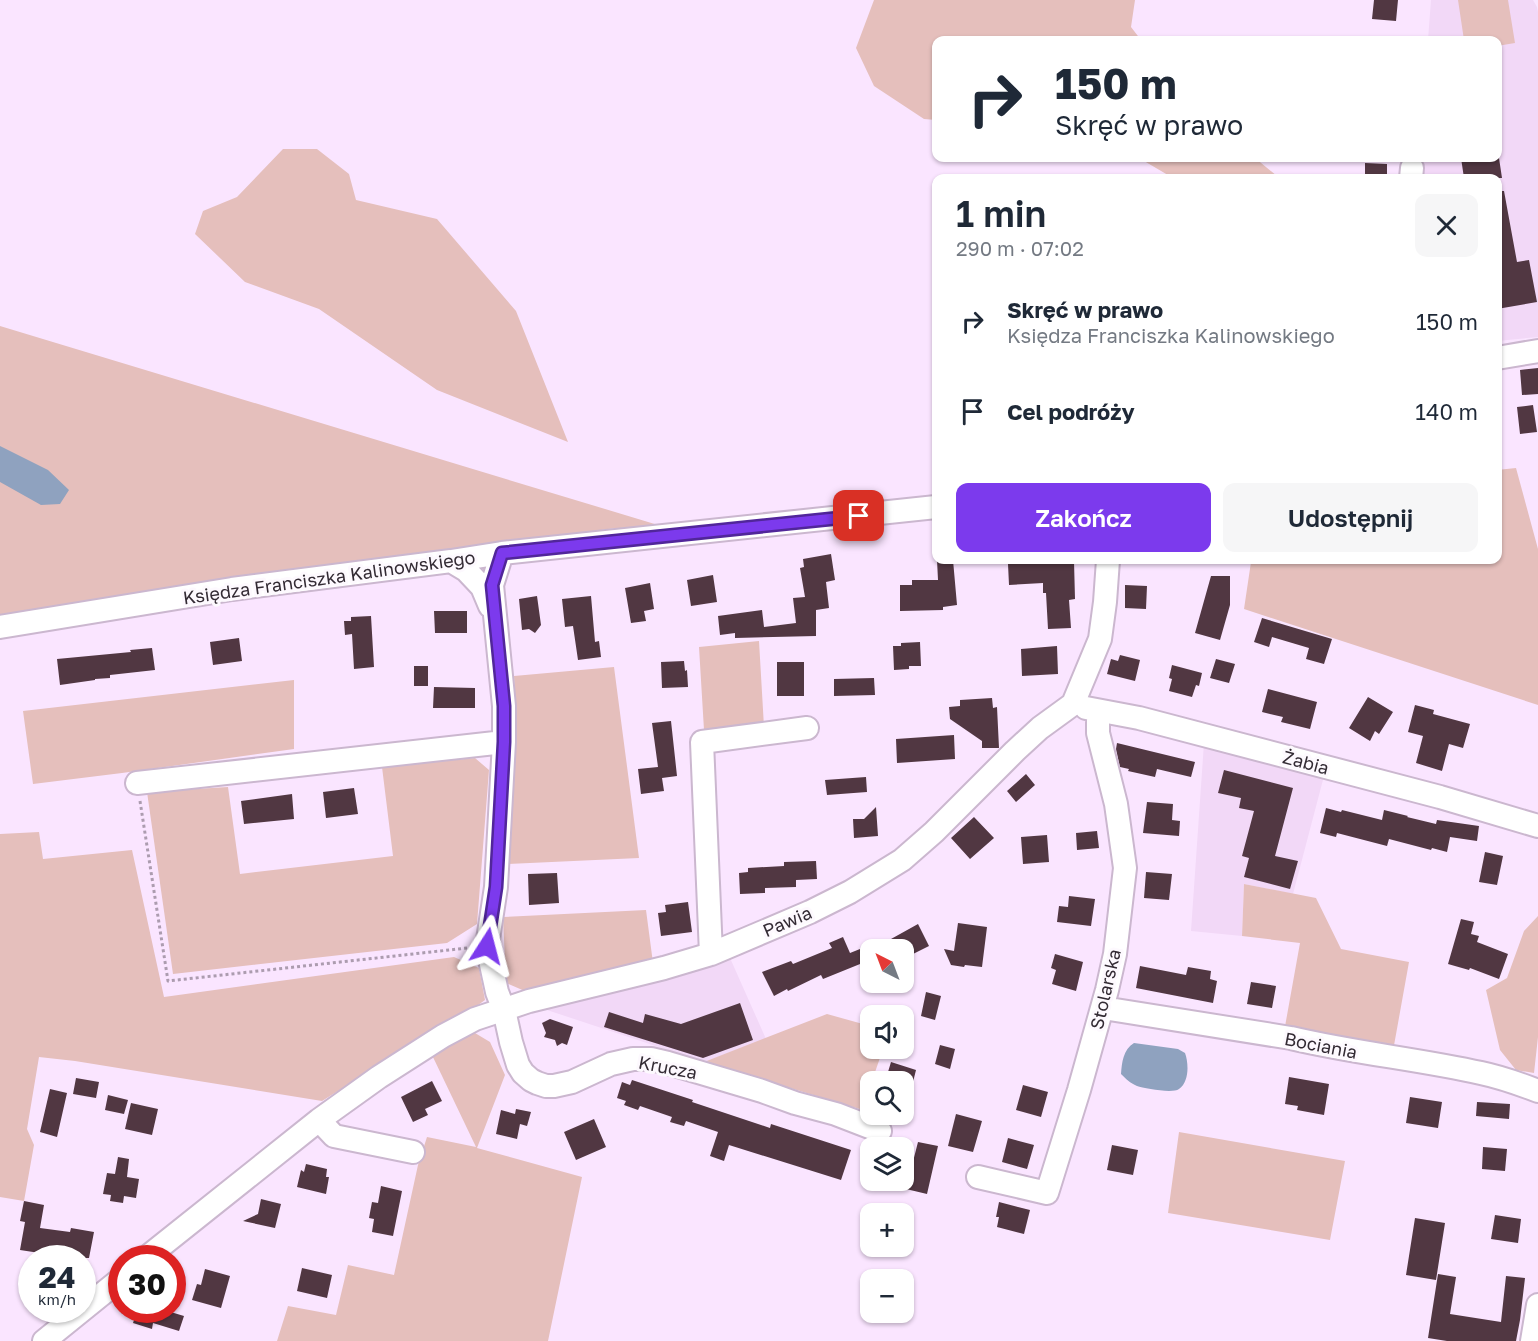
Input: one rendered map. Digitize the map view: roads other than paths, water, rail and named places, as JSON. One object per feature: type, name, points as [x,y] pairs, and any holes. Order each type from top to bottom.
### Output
[{"type":"street","points":[[1502,357],[1538,351]]},
{"type":"street","name":"Księdza Franciszka Kalinowskiego","points":[[5,626],[232,589],[502,553],[932,507]]},
{"type":"street","points":[[502,553],[492,585],[504,706],[504,742],[496,887],[487,946],[497,992],[504,1010]]},
{"type":"street","points":[[451,561],[466,570],[482,586],[495,619]]},
{"type":"street","points":[[1073,704],[1100,639],[1108,564]]},
{"type":"street","name":"Żabia","points":[[1073,704],[1139,718],[1440,797],[1538,826]]},
{"type":"street","name":"Pawia","points":[[162,1245],[320,1120],[379,1077],[442,1036],[475,1019],[529,1001],[664,968],[711,954],[810,912],[850,892],[902,860],[934,832],[1040,728],[1073,704]]},
{"type":"street","name":"Stolarska","points":[[978,1177],[1047,1193],[1103,1008],[1114,954],[1125,868],[1116,804],[1098,733],[1098,711]]},
{"type":"street","points":[[711,954],[702,742],[807,728]]},
{"type":"street","points":[[137,783],[504,742]]},
{"type":"street","name":"Bociania","points":[[1103,1008],[1291,1038],[1483,1073],[1538,1091]]},
{"type":"street","name":"Krucza","points":[[504,1010],[518,1065],[531,1080],[546,1086],[562,1084],[583,1077],[611,1064],[633,1059],[651,1059],[836,1114],[880,1131]]},
{"type":"street","points":[[320,1120],[334,1136],[413,1152]]},
{"type":"street","points":[[44,1341],[108,1289]]},
{"type":"street","points":[[1532,1341],[1538,1305]]},
{"type":"water","points":[[0,446],[48,470],[69,490],[60,504],[41,505],[0,482]]},
{"type":"water","points":[[1134,1043],[1178,1049],[1185,1053],[1187,1072],[1182,1086],[1170,1091],[1158,1090],[1137,1086],[1126,1079],[1121,1074],[1123,1061],[1127,1049]]}]
